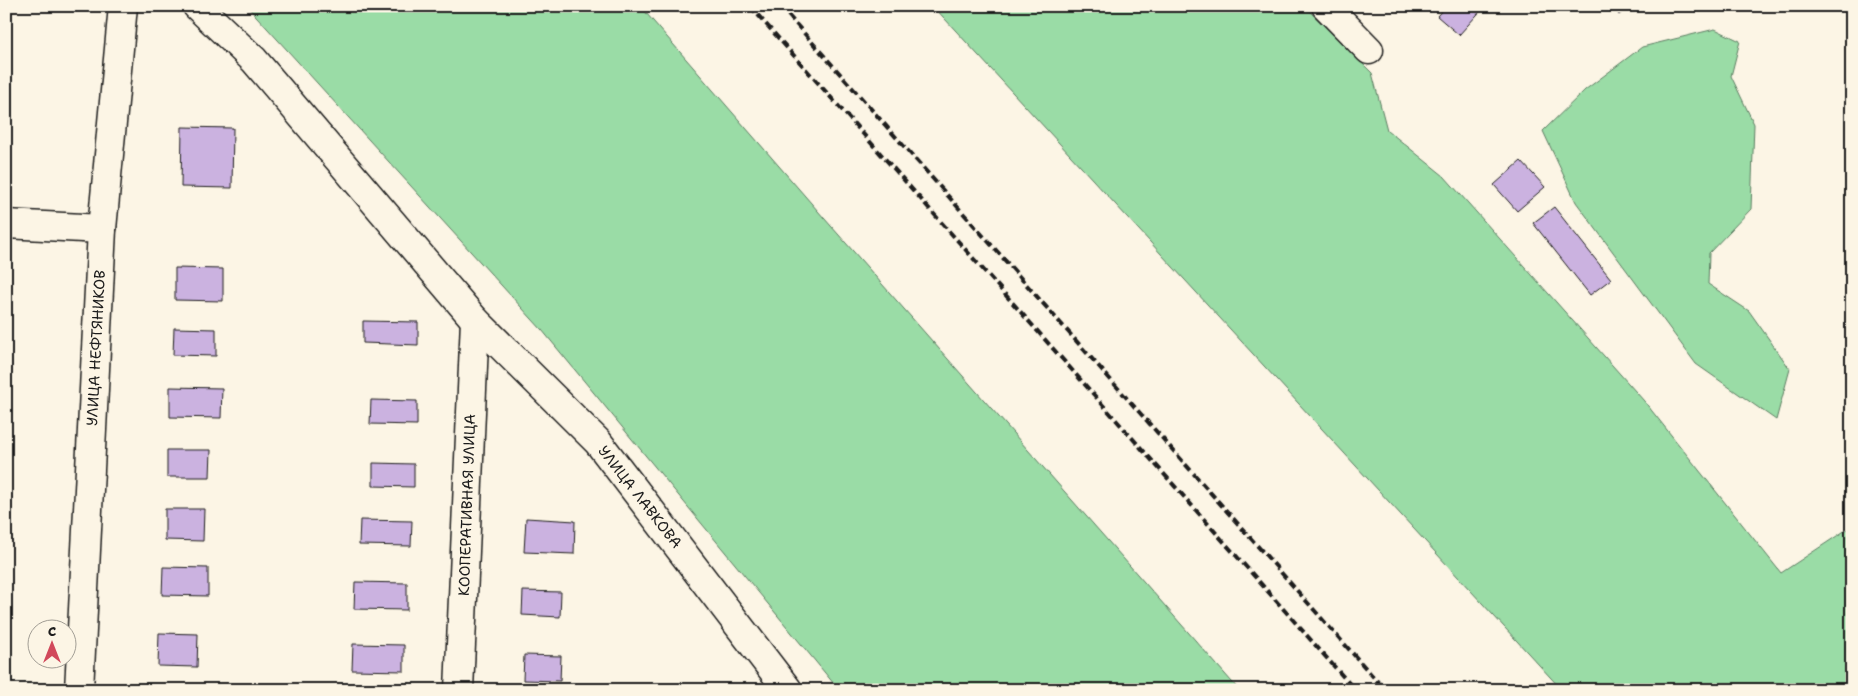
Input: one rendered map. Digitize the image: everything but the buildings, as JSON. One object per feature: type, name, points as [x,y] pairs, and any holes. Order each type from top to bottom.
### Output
[{"type":"street","name":"УЛИЦА НЕФТЯНИКОВ","points":[[79,690],[102,229],[123,6]]},
{"type":"street","name":"УЛИЦА ЛАВКОВА","points":[[197,6],[254,60],[475,320],[598,442],[788,690]]},
{"type":"street","points":[[1326,6],[1369,50]]},
{"type":"street","points":[[6,224],[102,229]]},
{"type":"street","name":"КООПЕРАТИВНАЯ УЛИЦА","points":[[459,690],[475,320]]},
{"type":"green space","points":[[247,6],[640,6],[1239,690],[839,690],[542,330]]},
{"type":"green space","points":[[933,6],[1304,6],[1372,73],[1387,130],[1444,176],[1644,401],[1781,573],[1852,526],[1852,690],[1562,690]]},
{"type":"green space","points":[[1715,29],[1740,41],[1731,76],[1754,124],[1751,209],[1709,253],[1708,284],[1749,311],[1790,369],[1776,420],[1696,364],[1576,202],[1543,131],[1585,90],[1642,47]]},
{"type":"railway","points":[[750,6],[1355,690]]},
{"type":"railway","points":[[780,6],[1385,690]]}]
